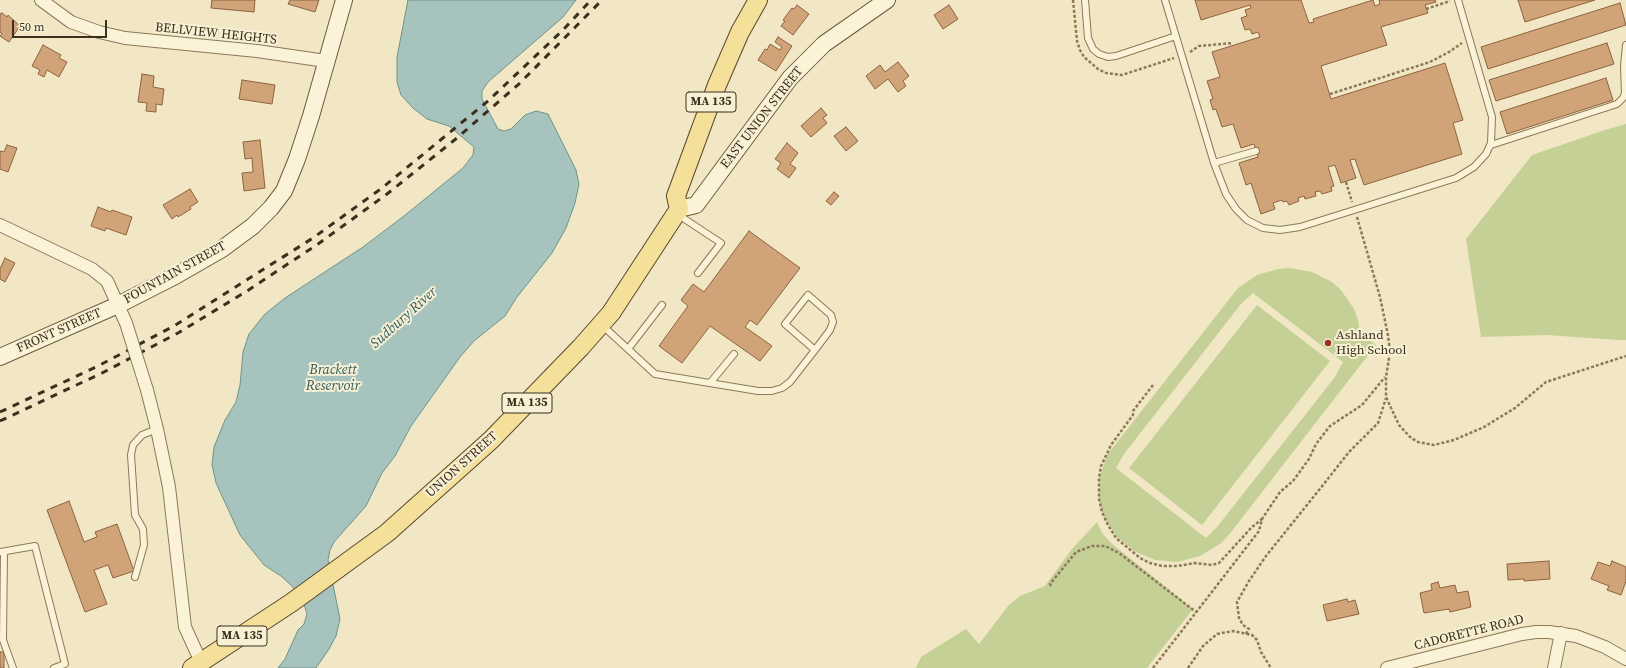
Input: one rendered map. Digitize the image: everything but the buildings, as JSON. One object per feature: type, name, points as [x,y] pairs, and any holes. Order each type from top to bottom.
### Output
[{"type":"main road","name":"MA 135","points":[[678,211],[676,196],[718,85],[740,32],[758,0]]},
{"type":"main road","name":"UNION STREET","points":[[197,665],[292,602],[387,533],[486,445],[612,313],[678,211]]},
{"type":"street","name":"BELLVIEW HEIGHTS","points":[[41,0],[71,22],[99,32],[125,38],[257,51],[326,61]]},
{"type":"street","name":"FOUNTAIN STREET","points":[[197,665],[185,627],[169,487],[158,429],[126,323],[118,304],[175,276],[222,249],[253,226],[271,208],[284,191],[293,170],[311,116],[344,0]]},
{"type":"street","name":"EAST UNION STREET","points":[[678,211],[696,204],[790,78],[824,44],[887,0]]},
{"type":"street","points":[[0,225],[92,269],[107,281],[118,304]]},
{"type":"street","name":"FRONT STREET","points":[[0,357],[118,304]]},
{"type":"street","name":"CADORETTE ROAD","points":[[1387,668],[1522,634],[1549,632],[1561,633],[1591,640],[1626,658]]},
{"type":"street","points":[[1554,668],[1561,633]]},
{"type":"lane","points":[[1085,0],[1088,38],[1093,49],[1098,54],[1108,57],[1116,56],[1176,36]]},
{"type":"lane","points":[[1165,0],[1222,185],[1231,202],[1247,220],[1264,228],[1280,230],[1300,228],[1456,178],[1474,167],[1486,154],[1491,145],[1492,117],[1469,38],[1456,0]]},
{"type":"lane","points":[[1491,145],[1617,104],[1623,98],[1625,93],[1624,66],[1626,46]]},
{"type":"lane","points":[[1214,163],[1256,151]]},
{"type":"lane","points":[[678,211],[721,243],[698,273]]},
{"type":"lane","points":[[601,325],[655,374],[758,391],[772,391],[782,388],[790,382],[815,350],[830,330],[833,322],[831,315],[808,295],[785,324],[815,350]]},
{"type":"lane","points":[[628,349],[662,305]]},
{"type":"lane","points":[[710,383],[734,354]]},
{"type":"lane","points":[[135,578],[144,545],[143,529],[135,515],[131,455],[133,445],[142,435],[158,429]]},
{"type":"lane","points":[[13,668],[3,640],[2,552],[35,546],[65,664],[54,668]]},
{"type":"path","points":[[1426,9],[1456,0]]},
{"type":"path","points":[[1330,94],[1430,62],[1449,52],[1469,38]]},
{"type":"path","points":[[1246,634],[1249,629],[1243,625],[1239,618],[1237,602],[1249,581],[1266,556],[1322,485],[1350,452],[1378,423],[1386,397],[1386,377],[1390,352],[1386,321],[1378,288],[1346,182]]},
{"type":"path","points":[[1386,397],[1393,416],[1405,432],[1418,442],[1434,445],[1454,440],[1484,427],[1515,408],[1546,382],[1626,356]]},
{"type":"path","points":[[1153,386],[1133,411],[1132,415],[1111,445],[1101,466],[1099,499],[1102,512],[1116,538],[1140,558],[1150,563],[1162,566],[1178,566],[1195,563],[1212,565],[1219,563],[1252,527],[1262,519],[1280,492],[1292,481],[1309,459],[1316,444],[1330,426],[1362,405],[1386,377]]},
{"type":"path","points":[[1153,668],[1259,531],[1262,519]]},
{"type":"path","points":[[1051,586],[1050,584],[1076,552],[1092,546],[1105,546],[1119,553],[1196,612]]},
{"type":"path","points":[[1188,668],[1203,646],[1217,634],[1232,631],[1240,631],[1252,635],[1257,640],[1261,652],[1271,668]]},
{"type":"green space","points":[[1626,124],[1626,340],[1547,335],[1481,337],[1466,239],[1532,155]]},
{"type":"green space","points":[[1290,268],[1312,272],[1332,282],[1341,290],[1354,309],[1358,320],[1360,333],[1376,345],[1228,536],[1220,544],[1200,556],[1178,562],[1155,560],[1134,551],[1117,537],[1105,519],[1101,508],[1099,498],[1100,476],[1107,455],[1238,288],[1257,275],[1278,269]],"holes":[[[1253,293],[1343,362],[1335,377],[1217,527],[1206,538],[1116,468],[1124,454],[1241,304]]]},
{"type":"green space","points":[[1257,305],[1330,361],[1202,525],[1129,468]]},
{"type":"green space","points":[[1097,522],[1102,533],[1112,544],[1193,609],[1147,668],[916,668],[921,657],[966,629],[979,644],[1008,606],[1020,596],[1045,586],[1072,549]]},
{"type":"water","name":"Brackett Reservoir","points":[[408,0],[576,0],[563,17],[488,82],[482,91],[482,99],[498,129],[504,131],[511,129],[525,115],[536,111],[548,114],[576,170],[579,184],[575,203],[566,228],[552,253],[517,297],[505,316],[474,341],[460,357],[411,426],[395,456],[382,473],[366,506],[334,542],[330,550],[328,560],[340,619],[336,636],[329,649],[316,668],[278,668],[285,659],[298,630],[304,624],[307,614],[304,604],[293,587],[281,576],[264,565],[240,535],[216,483],[212,465],[214,447],[225,420],[236,402],[240,385],[243,352],[249,334],[265,314],[285,298],[363,247],[404,216],[463,168],[473,155],[474,147],[449,126],[427,119],[413,108],[401,95],[397,82],[397,57]]},
{"type":"railway","points":[[0,412],[98,366],[174,326],[313,238],[382,188],[488,101],[563,30],[591,0]]},
{"type":"railway","points":[[0,421],[102,373],[178,333],[247,291],[318,244],[387,194],[457,138],[520,83],[602,0]]},
{"type":"place","name":"Ashland High School","points":[[1328,343]]},
{"type":"water label","name":"Sudbury River","points":[[404,318]]}]
